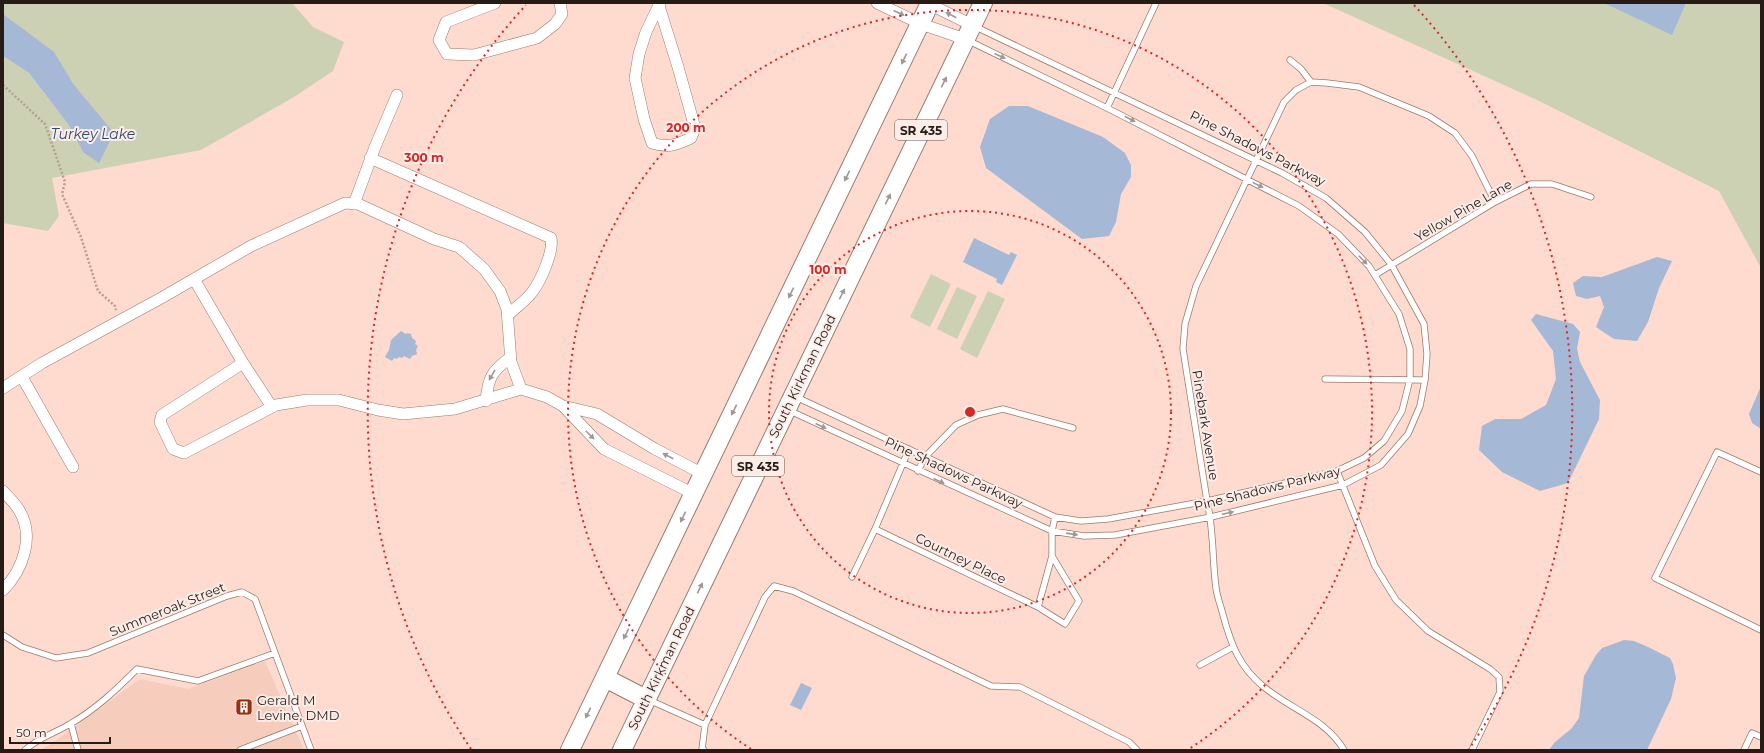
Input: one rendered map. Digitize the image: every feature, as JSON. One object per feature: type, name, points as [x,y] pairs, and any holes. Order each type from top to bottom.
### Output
[{"type":"main road","name":"SR 435","points":[[570,750],[921,24],[929,3]]},
{"type":"main road","name":"South Kirkman Road","points":[[622,750],[983,3]]},
{"type":"main road","points":[[604,678],[646,699]]},
{"type":"street","points":[[495,3],[446,22],[439,40],[447,54],[474,55],[537,38],[555,24],[562,14],[560,3]]},
{"type":"street","name":"Pine Shadows Parkway","points":[[877,3],[921,24],[969,32]]},
{"type":"street","name":"Pine Shadows Parkway","points":[[929,3],[969,32]]},
{"type":"street","points":[[660,4],[694,128],[691,138],[679,144],[664,147],[652,143],[644,118],[635,78],[638,54],[646,32],[660,4]]},
{"type":"street","points":[[354,204],[370,158],[397,95]]},
{"type":"street","points":[[370,158],[551,238],[551,250],[533,291],[508,315]]},
{"type":"street","points":[[3,388],[42,363],[251,246],[345,203],[358,204],[434,238],[459,247],[484,269],[500,291],[508,315],[511,362],[521,389]]},
{"type":"street","points":[[194,279],[243,363],[272,407]]},
{"type":"street","points":[[486,401],[487,384],[492,374],[511,357]]},
{"type":"street","points":[[243,363],[162,415],[160,422],[173,449],[184,453],[272,407],[307,400],[340,400],[378,410],[403,414],[455,410],[521,389],[547,397],[564,406],[597,414],[655,449],[703,474]]},
{"type":"street","points":[[22,377],[73,467]]},
{"type":"street","points":[[564,406],[604,449],[694,494]]},
{"type":"street","points":[[3,491],[19,510],[26,526],[27,540],[22,562],[3,590]]},
{"type":"lane","points":[[1107,108],[1156,3]]},
{"type":"lane","name":"Pine Shadows Parkway","points":[[789,402],[903,464],[1052,532],[1084,536],[1115,535],[1211,517],[1343,485],[1382,464],[1408,434],[1420,406],[1425,380],[1427,354],[1424,324],[1391,264],[1365,232],[1326,198],[1256,160],[1114,93],[969,32]]},
{"type":"lane","name":"Pine Shadows Parkway","points":[[789,402],[909,449],[1055,517],[1081,521],[1108,519],[1207,501],[1337,471],[1364,458],[1384,441],[1402,411],[1410,379],[1410,349],[1399,314],[1369,266],[1338,234],[1299,206],[1107,108],[969,32]]},
{"type":"lane","points":[[1290,60],[1301,69],[1311,82],[1359,87],[1429,116],[1449,128],[1455,133],[1472,156],[1495,202]]},
{"type":"lane","name":"Pinebark Avenue","points":[[1311,82],[1296,90],[1284,102],[1246,180],[1196,286],[1185,324],[1183,349],[1207,501],[1211,517],[1216,590],[1233,647],[1242,663],[1264,687],[1322,725],[1340,743],[1344,750]]},
{"type":"lane","name":"Yellow Pine Lane","points":[[1375,275],[1495,202],[1531,184],[1552,184],[1591,197]]},
{"type":"lane","points":[[1326,379],[1425,380]]},
{"type":"lane","points":[[918,471],[925,457],[956,425],[978,415],[1003,409],[1073,428]]},
{"type":"lane","points":[[852,577],[875,529],[909,449]]},
{"type":"lane","points":[[1761,472],[1717,452],[1655,578],[1761,630]]},
{"type":"lane","points":[[1337,471],[1375,566],[1396,600],[1428,631],[1490,669],[1499,677],[1500,692],[1472,750]]},
{"type":"lane","points":[[1038,607],[1052,556],[1052,532],[1055,517]]},
{"type":"lane","name":"Courtney Place","points":[[875,529],[1038,607],[1065,624],[1079,601],[1052,556]]},
{"type":"lane","points":[[704,750],[702,749],[705,725],[765,597],[774,586],[793,591],[991,686],[1020,686],[1129,742],[1137,750]]},
{"type":"lane","name":"Summeroak Street","points":[[3,635],[22,647],[56,658],[88,653],[227,596],[242,592],[256,599],[311,750]]},
{"type":"lane","points":[[1200,665],[1233,647]]},
{"type":"lane","points":[[25,750],[34,742],[71,724],[111,695],[137,669],[198,681],[275,653]]},
{"type":"lane","points":[[646,699],[705,725]]},
{"type":"lane","points":[[71,724],[78,750]]},
{"type":"lane","points":[[240,750],[302,726]]},
{"type":"lane","points":[[1744,750],[1752,733],[1761,737]]},
{"type":"path","points":[[3,85],[45,124],[66,182],[62,194],[81,237],[98,291],[115,306],[121,320]]},
{"type":"shaded area","points":[[265,661],[304,750],[40,750],[51,744],[140,679],[188,689]]},
{"type":"green space","points":[[3,3],[292,3],[313,27],[344,42],[333,71],[294,97],[201,150],[52,178],[59,216],[48,231],[3,223],[3,56],[29,73],[68,124],[83,152],[74,85],[54,53],[3,14]]},
{"type":"green space","points":[[1323,3],[1761,3],[1761,268],[1719,191],[1537,100]]},
{"type":"green space","points":[[931,274],[951,284],[930,327],[910,317]]},
{"type":"green space","points":[[957,287],[977,296],[957,339],[937,329]]},
{"type":"green space","points":[[988,291],[1005,299],[977,358],[960,349]]},
{"type":"water","points":[[1604,3],[1685,3],[1685,5],[1672,35]]},
{"type":"water","name":"Turkey Lake","points":[[3,14],[54,52],[74,85],[114,133],[99,163],[83,152],[68,124],[29,73],[3,56]]},
{"type":"water","points":[[1009,106],[1028,106],[1103,137],[1125,153],[1131,165],[1131,177],[1121,194],[1116,222],[1109,236],[1082,239],[986,168],[980,147],[990,119]]},
{"type":"water","points":[[974,238],[1009,255],[1011,252],[1017,255],[1002,285],[996,282],[997,279],[963,262]]},
{"type":"water","points":[[1657,257],[1672,261],[1659,288],[1648,322],[1637,341],[1614,339],[1596,327],[1604,307],[1600,296],[1587,299],[1576,296],[1573,283],[1583,276],[1602,277]]},
{"type":"water","points":[[1536,314],[1573,324],[1580,332],[1577,349],[1580,362],[1600,400],[1599,419],[1568,483],[1540,491],[1502,472],[1479,450],[1482,426],[1495,419],[1521,419],[1546,405],[1556,379],[1553,351],[1531,320]]},
{"type":"water","points":[[401,331],[406,334],[411,334],[412,338],[416,341],[415,344],[418,346],[416,350],[417,354],[412,356],[410,359],[404,356],[397,359],[394,358],[392,361],[385,357],[389,350],[391,340]]},
{"type":"water","points":[[1761,386],[1761,429],[1752,423],[1749,414]]},
{"type":"water","points":[[1624,640],[1634,641],[1670,658],[1676,678],[1671,699],[1647,750],[1549,750],[1555,742],[1571,729],[1579,718],[1584,676],[1596,655],[1602,648]]},
{"type":"water","points":[[801,683],[812,688],[801,710],[790,705]]},
{"type":"place","name":"Gerald M Levine, DMD","points":[[244,707]]}]
